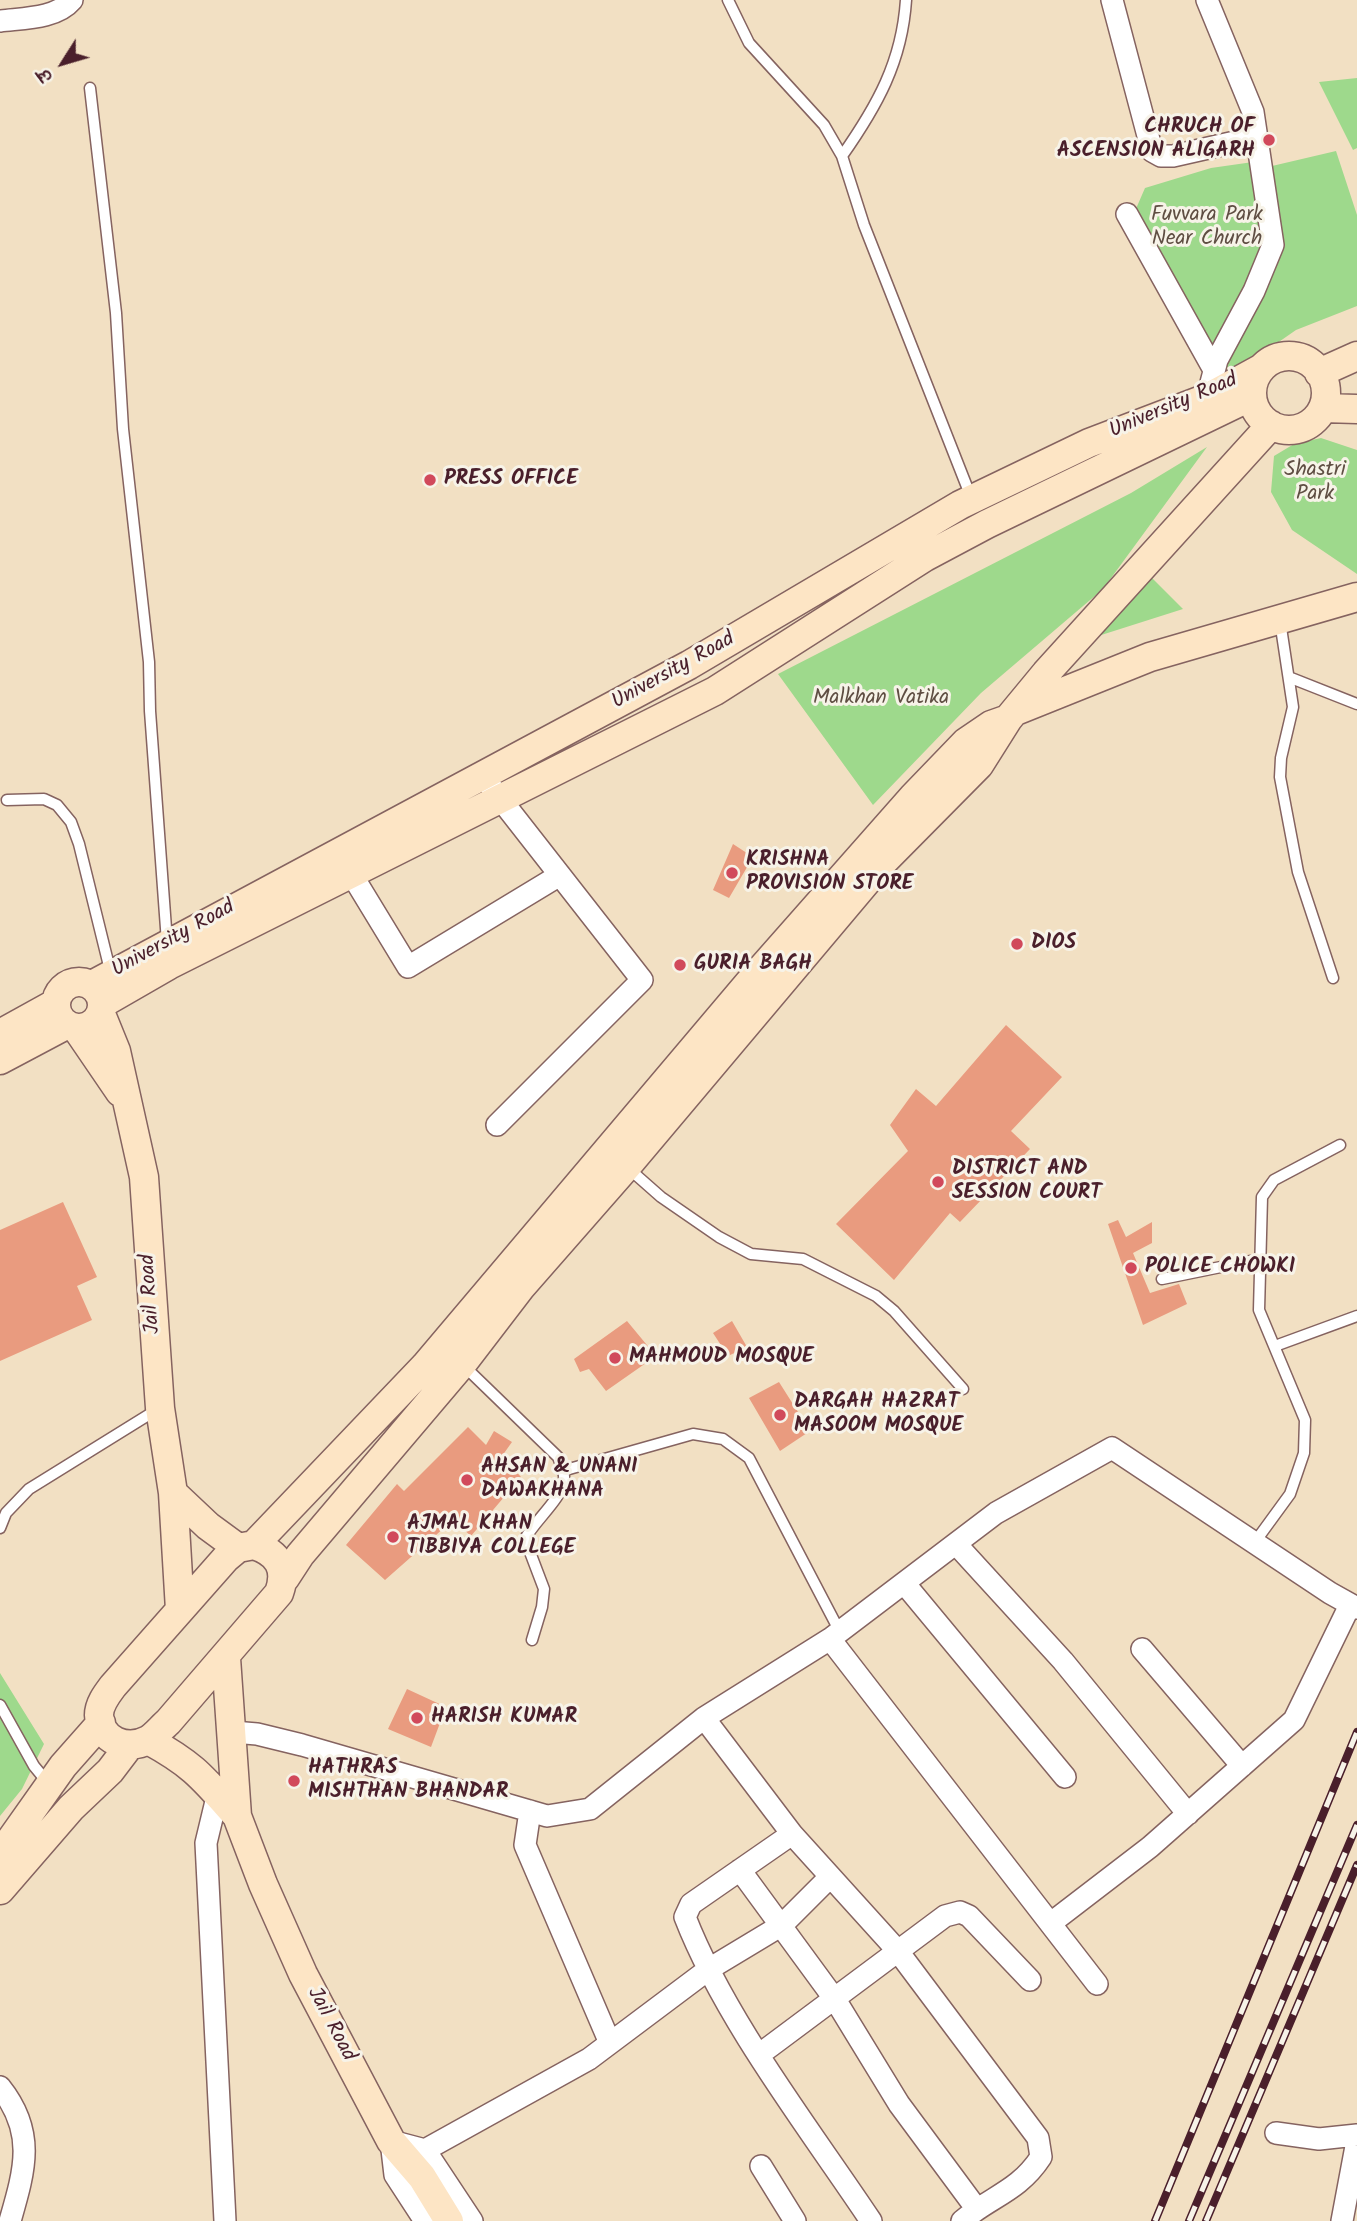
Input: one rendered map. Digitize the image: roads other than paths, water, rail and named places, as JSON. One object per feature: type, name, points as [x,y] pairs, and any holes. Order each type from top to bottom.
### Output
[{"type":"main road","points":[[1296,356],[1314,365],[1322,389],[1317,419],[1301,430],[1281,431],[1263,422],[1253,405],[1256,383],[1277,357],[1296,356]]},
{"type":"main road","points":[[1322,389],[1357,356]]},
{"type":"main road","name":"University Road","points":[[102,994],[167,944],[484,777],[689,665],[972,499],[1089,443],[1207,398],[1256,383]]},
{"type":"main road","name":"University Road","points":[[102,994],[170,965],[715,691],[925,558],[1256,383]]},
{"type":"main road","points":[[1322,389],[1357,391]]},
{"type":"main road","points":[[1322,389],[1357,409]]},
{"type":"main road","points":[[0,1855],[76,1750],[101,1723],[99,1715],[102,1701],[180,1610],[425,1366],[618,1158],[883,862],[979,765],[1046,673],[1270,425]]},
{"type":"main road","points":[[1013,715],[1150,657],[1357,597]]},
{"type":"main road","points":[[0,1034],[66,1019],[87,1028],[102,994],[77,981],[62,988],[66,1019]]},
{"type":"main road","name":"Jail Road","points":[[102,994],[144,1177],[160,1408],[173,1493],[180,1610]]},
{"type":"main road","points":[[0,1060],[66,1019]]},
{"type":"main road","name":"Jail Road","points":[[66,1019],[124,1097]]},
{"type":"main road","points":[[0,1890],[71,1808],[226,1658],[279,1593],[300,1555],[462,1364],[618,1158]]},
{"type":"main road","points":[[173,1493],[208,1526],[246,1547],[269,1550],[281,1562],[285,1578]]},
{"type":"main road","name":"Jail Road","points":[[226,1658],[237,1816],[263,1884],[303,1974],[391,2141],[423,2163],[449,2221]]},
{"type":"main road","name":"Jail Road","points":[[101,1723],[112,1741],[138,1743],[184,1760],[237,1816]]},
{"type":"street","points":[[0,21],[51,13],[67,6],[72,0]]},
{"type":"street","points":[[1112,0],[1152,151],[1161,156],[1173,156],[1257,137]]},
{"type":"street","points":[[1207,0],[1253,112],[1273,245],[1254,292],[1214,370],[1207,398]]},
{"type":"street","points":[[1127,214],[1214,370]]},
{"type":"street","points":[[484,777],[642,980],[498,1125]]},
{"type":"street","points":[[352,875],[408,967],[560,875]]},
{"type":"street","points":[[233,1732],[257,1734],[302,1745],[547,1816],[590,1809],[704,1718],[835,1635],[996,1513],[1112,1448],[1353,1606],[1294,1720],[1150,1847],[1051,1923]]},
{"type":"street","points":[[956,1544],[1063,1661],[1188,1814]]},
{"type":"street","points":[[904,1583],[1065,1777]]},
{"type":"street","points":[[835,1635],[1097,1984]]},
{"type":"street","points":[[1142,1649],[1242,1766]]},
{"type":"street","points":[[704,1718],[792,1834],[897,1950],[1038,2138],[1041,2157],[1028,2177],[969,2215],[835,2001],[740,1870]]},
{"type":"street","points":[[218,1793],[206,1843],[225,2221]]},
{"type":"street","points":[[530,1811],[525,1845],[610,2043]]},
{"type":"street","points":[[792,1834],[691,1904],[685,1917],[709,1969],[760,2054],[871,2221]]},
{"type":"street","points":[[472,2221],[423,2163],[589,2059],[709,1969],[782,1925],[830,1877]]},
{"type":"street","points":[[760,2054],[835,2001],[897,1950],[939,1920],[960,1912],[985,1929],[1030,1980]]},
{"type":"street","points":[[0,2087],[23,2122],[19,2189],[10,2221]]},
{"type":"street","points":[[1276,2133],[1319,2138],[1357,2135]]},
{"type":"street","points":[[391,2141],[396,2175],[425,2221]]},
{"type":"street","points":[[1342,2221],[1357,2141]]},
{"type":"street","points":[[761,2166],[794,2221]]},
{"type":"lane","points":[[729,0],[749,43],[824,125],[842,156],[864,225],[972,499]]},
{"type":"lane","points":[[842,156],[876,107],[896,56],[906,0]]},
{"type":"lane","points":[[90,88],[116,313],[123,429],[149,662],[150,711],[167,944]]},
{"type":"lane","points":[[1279,619],[1293,707],[1281,758],[1280,777],[1298,872],[1334,978]]},
{"type":"lane","points":[[1290,678],[1357,704]]},
{"type":"lane","points":[[7,800],[44,799],[57,805],[71,822],[79,844],[97,926],[102,994]]},
{"type":"lane","points":[[1255,1542],[1290,1494],[1304,1453],[1306,1420],[1259,1310],[1262,1197],[1274,1180],[1340,1144]]},
{"type":"lane","points":[[618,1158],[661,1197],[730,1243],[751,1254],[803,1259],[876,1296],[894,1311],[963,1389]]},
{"type":"lane","points":[[1163,1279],[1260,1259]]},
{"type":"lane","points":[[1275,1346],[1357,1316]]},
{"type":"lane","points":[[462,1364],[558,1457],[564,1478],[558,1497],[534,1522],[525,1539],[544,1588],[542,1607],[532,1640]]},
{"type":"lane","points":[[0,1528],[15,1500],[29,1489],[160,1408]]},
{"type":"lane","points":[[562,1471],[693,1434],[723,1439],[749,1458],[835,1635]]},
{"type":"lane","points":[[0,1705],[34,1766],[50,1786]]},
{"type":"railway","points":[[1155,2221],[1357,1732]]},
{"type":"railway","points":[[1189,2221],[1357,1825]]},
{"type":"railway","points":[[1206,2221],[1357,1865]]},
{"type":"place","name":"CHRUCH OF ASCENSION ALIGARH","points":[[1269,140]]},
{"type":"place","name":"PRESS OFFICE","points":[[430,480]]},
{"type":"place","name":"KRISHNA PROVISION STORE","points":[[732,873]]},
{"type":"place","name":"DIOS","points":[[1017,944]]},
{"type":"place","name":"GURIA BAGH","points":[[680,965]]},
{"type":"place","name":"DISTRICT AND SESSION COURT","points":[[938,1182]]},
{"type":"place","name":"POLICE CHOWKI","points":[[1131,1268]]},
{"type":"place","name":"MAHMOUD MOSQUE","points":[[615,1358]]},
{"type":"place","name":"DARGAH HAZRAT MASOOM MOSQUE","points":[[780,1415]]},
{"type":"place","name":"AHSAN & UNANI DAWAKHANA","points":[[467,1480]]},
{"type":"place","name":"AJMAL KHAN TIBBIYA COLLEGE","points":[[393,1537]]},
{"type":"place","name":"HARISH KUMAR","points":[[417,1718]]},
{"type":"place","name":"HATHRAS MISHTHAN BHANDAR","points":[[294,1781]]},
{"type":"park label","name":"Fuvvara Park Near Church","points":[[1207,228]]},
{"type":"park label","name":"Shastri Park","points":[[1315,483]]},
{"type":"park label","name":"Malkhan Vatika","points":[[881,699]]}]
